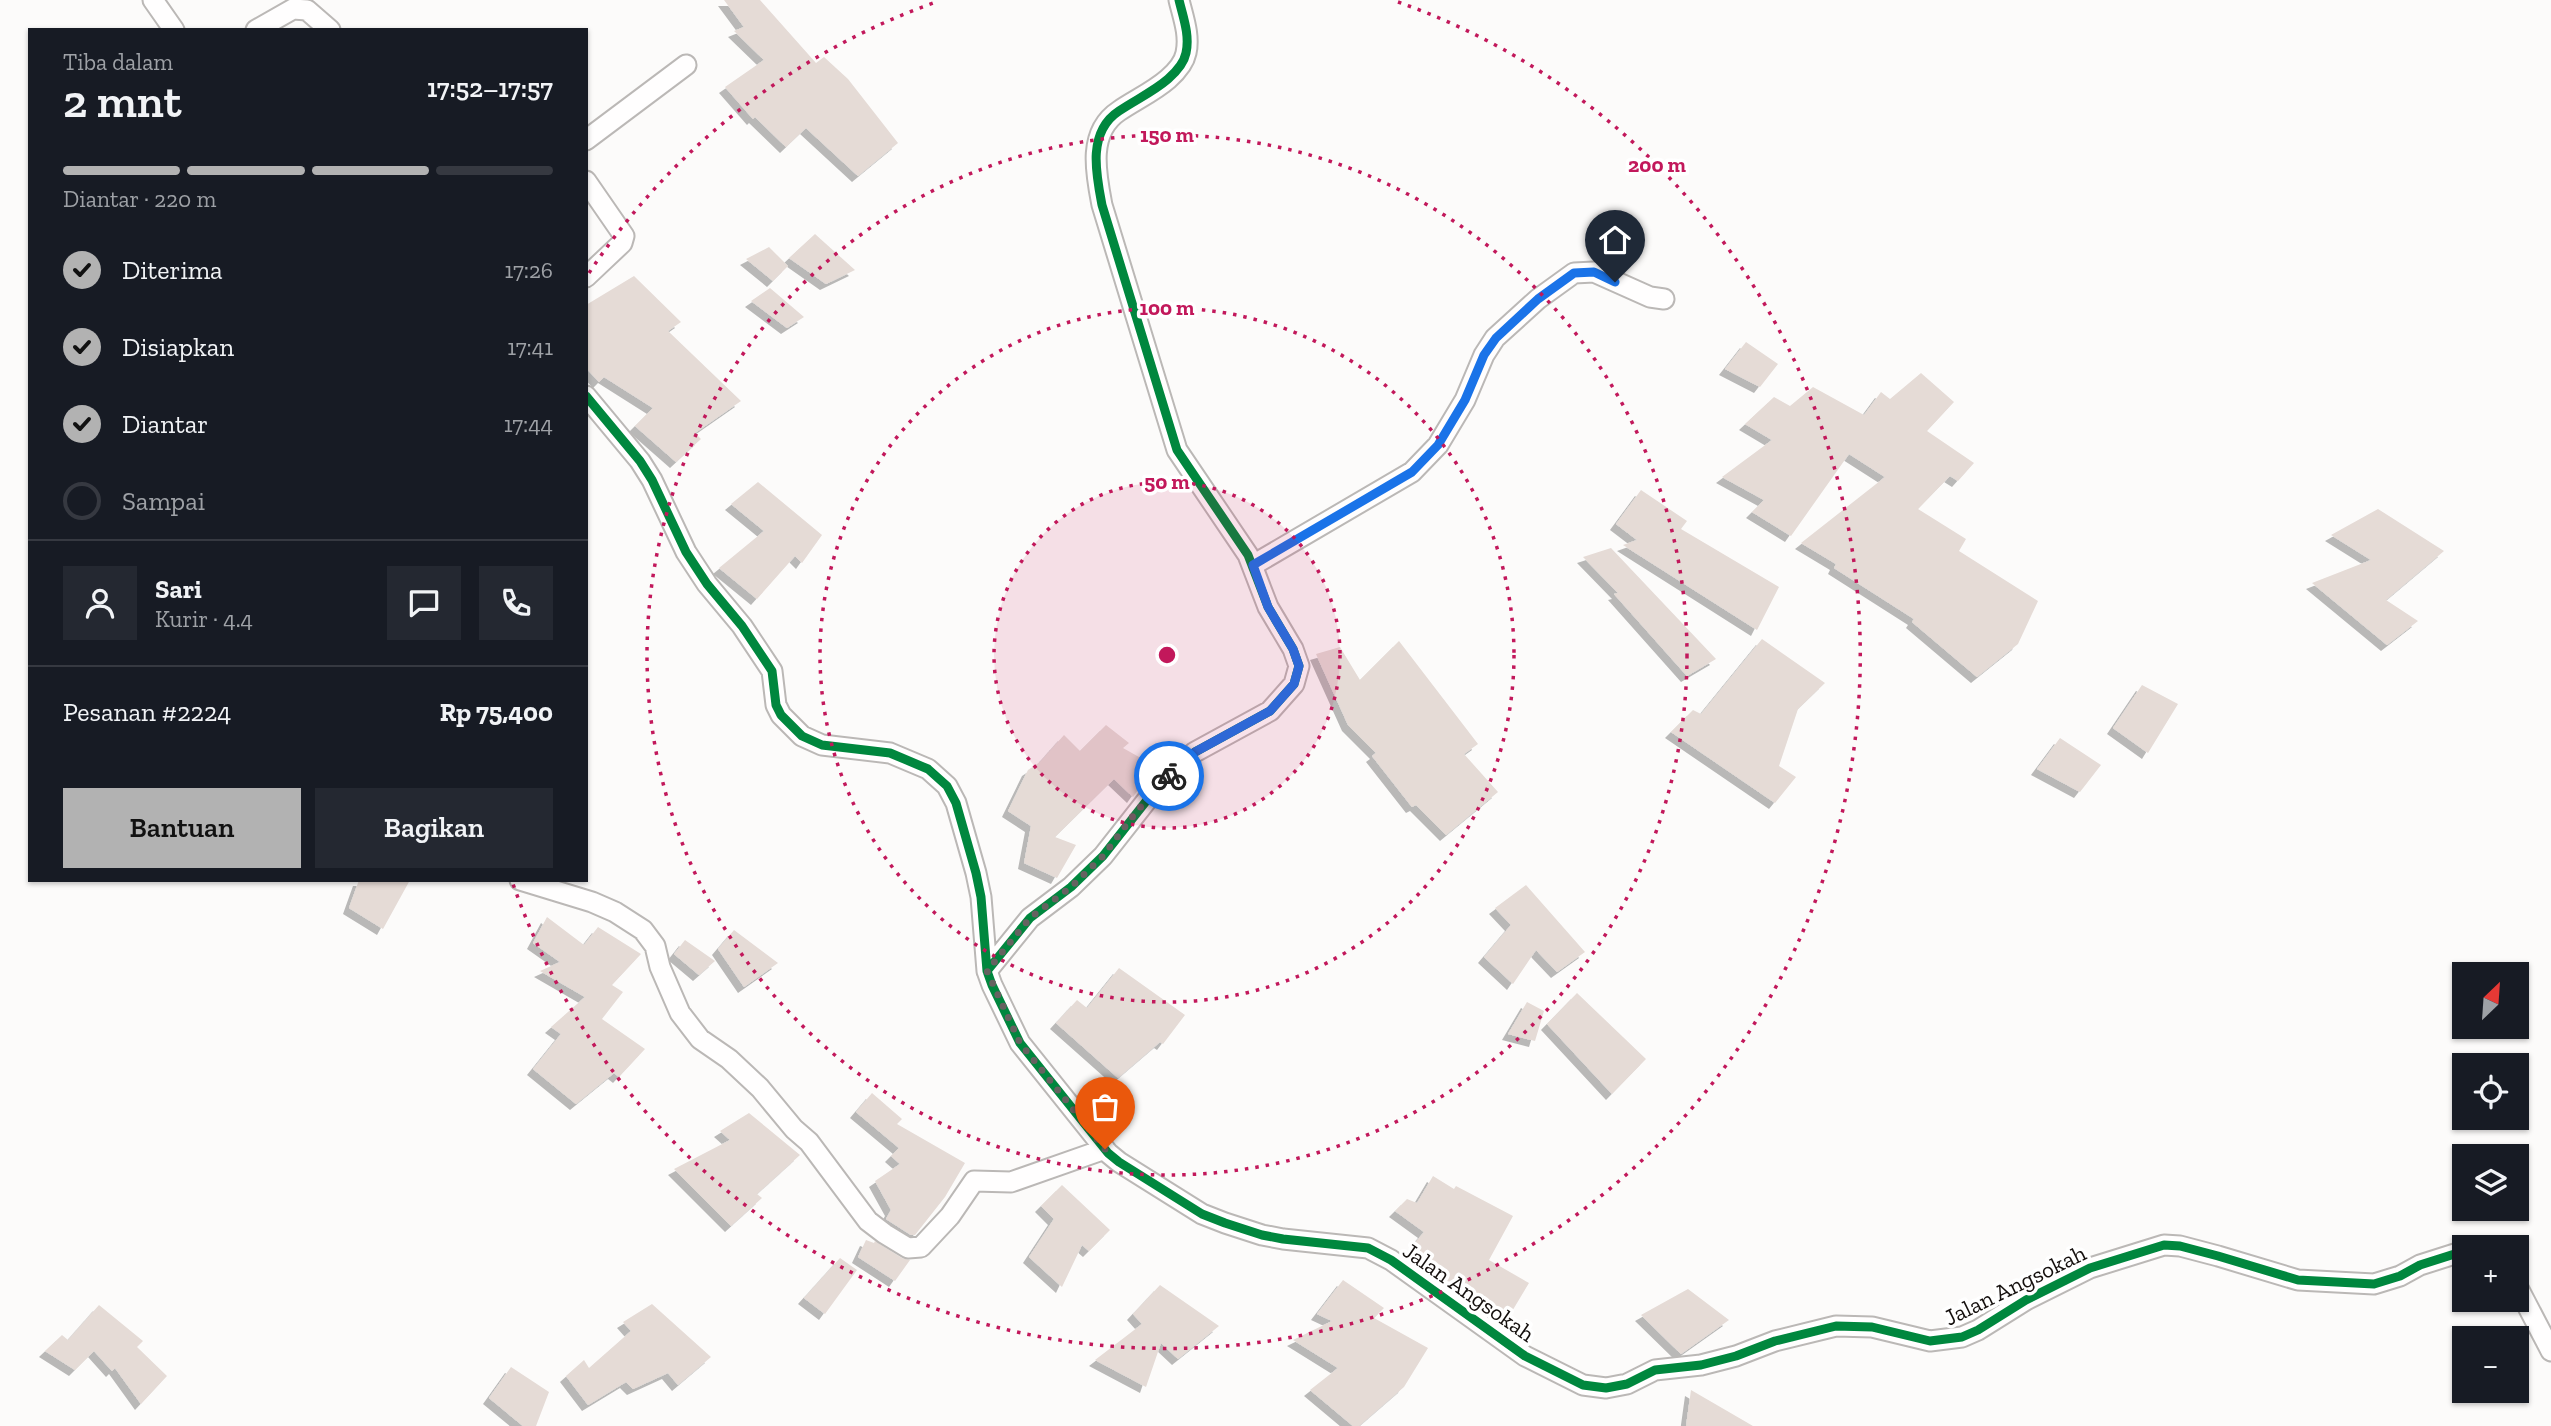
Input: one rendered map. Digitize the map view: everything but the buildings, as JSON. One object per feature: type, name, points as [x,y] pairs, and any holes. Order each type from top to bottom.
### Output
[{"type":"street","points":[[153,0],[173,28]]},
{"type":"street","points":[[987,971],[1030,918],[1071,887],[1103,856],[1173,771],[1195,752],[1270,711],[1294,684],[1299,666],[1293,649],[1268,607],[1248,555],[1177,450],[1102,205],[1095,169],[1095,149],[1111,117],[1164,82],[1177,71],[1186,56],[1188,37],[1179,0]]},
{"type":"street","points":[[260,28],[293,9],[307,10],[328,28]]},
{"type":"street","points":[[588,138],[686,65]]},
{"type":"street","points":[[588,184],[624,236],[624,240],[588,275]]},
{"type":"street","points":[[1253,565],[1412,472],[1438,445],[1465,400],[1484,355],[1496,338],[1538,299],[1574,273],[1594,272],[1650,297],[1664,299]]},
{"type":"street","name":"Jalan Angsokah","points":[[594,417],[652,480],[686,552],[772,671],[776,705],[781,715],[802,736],[822,744],[891,753],[928,769],[947,786],[956,803],[976,873],[981,897],[987,971],[1020,1043],[1105,1149],[1119,1162],[1202,1214],[1273,1237],[1368,1248],[1391,1260],[1535,1362],[1583,1385],[1606,1388],[1627,1384],[1655,1370],[1701,1365],[1736,1356],[1775,1341],[1836,1326],[1872,1327],[1930,1341],[1962,1337],[2026,1300],[2090,1268],[2164,1245],[2180,1245],[2298,1280],[2374,1284],[2452,1255]]},
{"type":"street","points":[[527,882],[592,902],[615,912],[643,930],[656,946],[664,978],[680,1013],[700,1039],[729,1059],[760,1088],[794,1129],[809,1142],[869,1221],[908,1248],[916,1249],[927,1244],[974,1181],[1011,1182],[1105,1149]]},
{"type":"street","points":[[2529,1308],[2551,1351]]},
{"type":"cycle path","points":[[987,971],[1030,918],[1071,887],[1103,856],[1173,771],[1195,752],[1270,711],[1294,684],[1299,666],[1293,649],[1268,607],[1248,555],[1177,450],[1102,205],[1096,167],[1102,130],[1119,111],[1168,79],[1185,57],[1187,33],[1179,0]]},
{"type":"cycle path","points":[[588,398],[640,461],[652,480],[686,552],[772,671],[776,705],[781,715],[802,736],[822,745],[890,753],[928,769],[947,786],[956,803],[976,873],[981,897],[987,971],[1020,1043],[1108,1153],[1202,1214],[1262,1235],[1368,1248],[1391,1260],[1525,1356],[1583,1385],[1606,1388],[1627,1384],[1655,1370],[1701,1365],[1736,1356],[1775,1341],[1836,1326],[1872,1327],[1930,1341],[1962,1337],[2026,1300],[2090,1268],[2164,1245],[2180,1246],[2298,1280],[2374,1284],[2452,1255]]},
{"type":"way so far","points":[[1105,1149],[1020,1043],[987,971],[1030,918],[1071,887],[1103,856],[1136,812],[1169,776]]},
{"type":"route","points":[[1169,776],[1195,752],[1270,711],[1294,684],[1299,666],[1293,649],[1268,607],[1253,565],[1412,472],[1438,445],[1465,400],[1484,355],[1496,338],[1538,299],[1574,273],[1594,272],[1615,282]]}]
